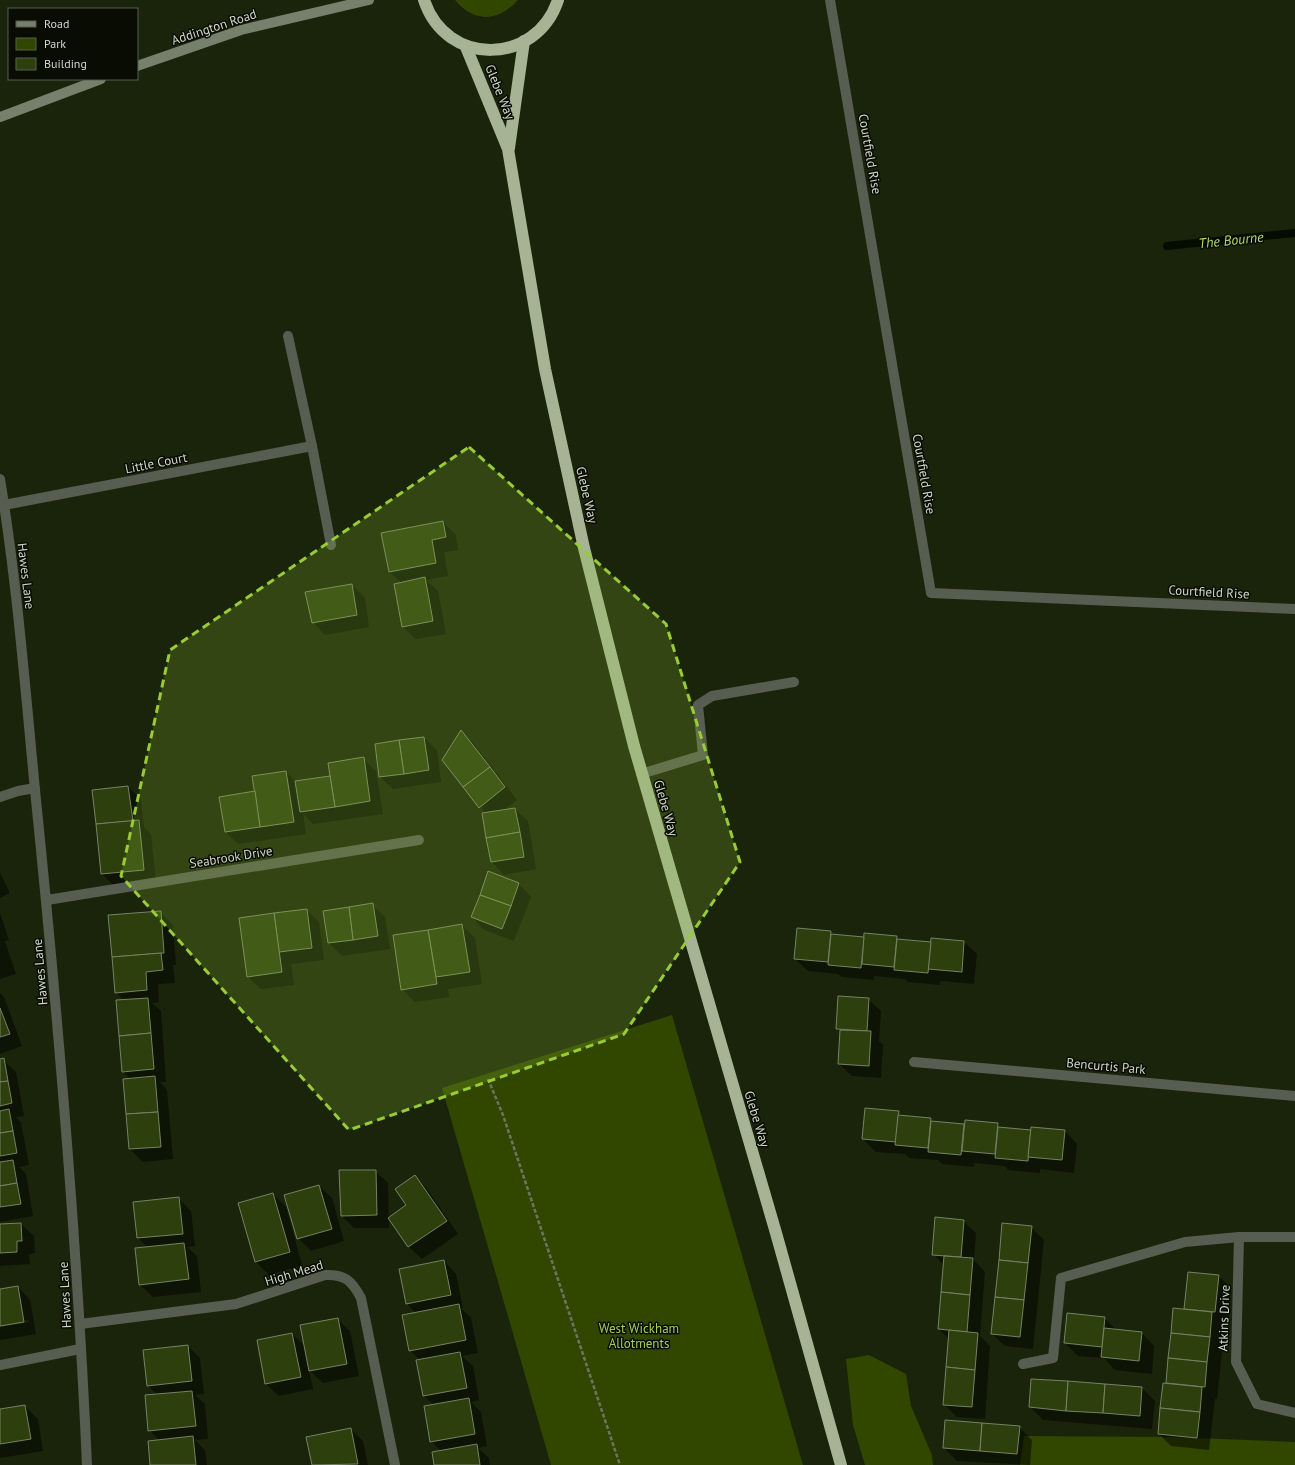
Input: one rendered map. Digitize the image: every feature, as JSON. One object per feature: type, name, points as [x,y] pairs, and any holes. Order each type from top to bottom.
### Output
[{"type":"highway","points":[[424,0],[429,16],[445,34],[466,47],[486,51],[498,50],[524,41],[540,31],[555,11],[558,0]]},
{"type":"highway","name":"Glebe Way","points":[[508,149],[524,41]]},
{"type":"highway","name":"Glebe Way","points":[[466,47],[508,149],[544,362],[566,469],[602,623],[642,774],[774,1226],[841,1465]]},
{"type":"street","name":"Addington Road","points":[[138,66],[241,30],[369,0]]},
{"type":"street","name":"Courtfield Rise","points":[[830,0],[931,592],[1295,610]]},
{"type":"street","points":[[0,118],[98,80]]},
{"type":"street","points":[[288,336],[312,446],[331,545]]},
{"type":"street","name":"Little Court","points":[[4,505],[312,446]]},
{"type":"street","name":"Hawes Lane","points":[[0,479],[16,588],[47,900],[80,1324],[80,1349],[87,1465]]},
{"type":"street","points":[[642,774],[703,755],[698,705],[712,696],[794,682]]},
{"type":"street","points":[[0,797],[35,788]]},
{"type":"street","name":"Seabrook Drive","points":[[47,900],[420,840]]},
{"type":"street","name":"Bencurtis Park","points":[[914,1062],[1295,1096]]},
{"type":"street","points":[[1023,1364],[1053,1358],[1061,1278],[1184,1242],[1239,1237],[1295,1237]]},
{"type":"street","name":"Atkins Drive","points":[[1239,1237],[1236,1362],[1257,1404],[1295,1413]]},
{"type":"street","name":"High Mead","points":[[80,1324],[236,1304],[325,1274],[335,1274],[346,1277],[355,1286],[361,1298],[395,1465]]},
{"type":"street","points":[[0,1365],[80,1349]]},
{"type":"path","points":[[488,1079],[503,1115],[620,1465]]},
{"type":"highlighted area","points":[[469,447],[666,624],[740,862],[624,1034],[349,1130],[121,876],[170,650]]},
{"type":"green space","points":[[455,0],[518,0],[502,13],[486,17],[470,13],[462,8]]},
{"type":"green space","name":"West Wickham Allotments","points":[[672,1015],[803,1465],[551,1465],[442,1088]]},
{"type":"green space","points":[[869,1355],[906,1374],[911,1406],[932,1455],[933,1465],[865,1465],[853,1425],[846,1359]]},
{"type":"green space","points":[[1024,1436],[1171,1437],[1295,1442],[1295,1465],[1020,1465]]},
{"type":"building","points":[[443,521],[446,537],[432,540],[436,563],[389,572],[381,533]]},
{"type":"building","points":[[425,577],[433,621],[402,627],[394,584]]},
{"type":"building","points":[[352,584],[357,615],[312,623],[305,592]]},
{"type":"building","points":[[461,730],[490,767],[463,787],[442,760]]},
{"type":"building","points":[[424,737],[429,770],[404,774],[399,740]]},
{"type":"building","points":[[399,740],[404,774],[379,777],[375,744]]},
{"type":"building","points":[[364,757],[370,801],[335,807],[328,763]]},
{"type":"building","points":[[490,767],[505,787],[479,808],[463,787]]},
{"type":"building","points":[[286,771],[294,822],[260,827],[252,776]]},
{"type":"building","points":[[330,776],[335,807],[300,812],[295,781]]},
{"type":"building","points":[[128,786],[133,821],[96,824],[92,790]]},
{"type":"building","points":[[255,791],[260,827],[225,832],[219,797]]},
{"type":"building","points":[[515,808],[520,832],[486,838],[482,813]]},
{"type":"building","points":[[139,820],[144,870],[101,874],[96,824]]},
{"type":"building","points":[[520,832],[524,857],[491,862],[486,838]]},
{"type":"building","points":[[488,871],[519,883],[511,906],[480,895]]},
{"type":"building","points":[[480,895],[511,906],[502,929],[471,917]]},
{"type":"building","points":[[373,903],[378,936],[353,940],[349,907]]},
{"type":"building","points":[[349,907],[353,940],[328,943],[323,911]]},
{"type":"building","points":[[307,909],[312,948],[279,952],[274,913]]},
{"type":"building","points":[[161,911],[164,953],[112,957],[108,915]]},
{"type":"building","points":[[274,913],[282,972],[247,977],[239,918]]},
{"type":"building","points":[[462,924],[470,972],[436,977],[428,930]]},
{"type":"building","points":[[797,928],[831,931],[828,962],[794,959]]},
{"type":"building","points":[[428,930],[437,984],[401,990],[393,935]]},
{"type":"building","points":[[864,933],[897,936],[894,967],[862,964]]},
{"type":"building","points":[[831,934],[864,937],[861,968],[828,965]]},
{"type":"building","points":[[931,938],[964,941],[962,972],[928,969]]},
{"type":"building","points":[[897,939],[931,942],[928,973],[894,970]]},
{"type":"building","points":[[161,953],[163,970],[146,972],[147,990],[115,993],[112,957]]},
{"type":"building","points":[[838,996],[869,998],[867,1031],[836,1029]]},
{"type":"building","points":[[148,998],[151,1033],[119,1036],[116,1000]]},
{"type":"building","points":[[0,1008],[10,1034],[0,1037]]},
{"type":"building","points":[[840,1030],[871,1031],[869,1066],[838,1064]]},
{"type":"building","points":[[151,1033],[154,1069],[122,1072],[119,1036]]},
{"type":"building","points":[[4,1058],[8,1081],[0,1082],[0,1059]]},
{"type":"building","points":[[155,1076],[158,1112],[126,1114],[123,1079]]},
{"type":"building","points":[[8,1081],[12,1103],[0,1106],[0,1082]]},
{"type":"building","points":[[865,1108],[899,1111],[896,1142],[862,1139]]},
{"type":"building","points":[[9,1109],[13,1131],[0,1133],[0,1111]]},
{"type":"building","points":[[158,1112],[161,1147],[129,1149],[126,1114]]},
{"type":"building","points":[[898,1115],[931,1118],[928,1148],[895,1145]]},
{"type":"building","points":[[965,1120],[998,1123],[995,1154],[962,1151]]},
{"type":"building","points":[[931,1121],[964,1124],[961,1155],[928,1152]]},
{"type":"building","points":[[998,1127],[1031,1130],[1028,1161],[995,1158]]},
{"type":"building","points":[[1031,1127],[1065,1130],[1062,1160],[1028,1157]]},
{"type":"building","points":[[13,1131],[17,1153],[0,1156],[0,1133]]},
{"type":"building","points":[[13,1160],[17,1183],[0,1186],[0,1162]]},
{"type":"building","points":[[339,1170],[376,1170],[377,1215],[341,1216]]},
{"type":"building","points":[[415,1175],[447,1221],[408,1247],[388,1218],[406,1205],[395,1189]]},
{"type":"building","points":[[17,1183],[21,1204],[0,1207],[0,1186]]},
{"type":"building","points":[[319,1185],[332,1229],[297,1239],[284,1195]]},
{"type":"building","points":[[273,1193],[290,1252],[255,1262],[238,1203]]},
{"type":"building","points":[[179,1197],[183,1234],[137,1238],[133,1202]]},
{"type":"building","points":[[935,1217],[964,1220],[961,1257],[932,1255]]},
{"type":"building","points":[[21,1223],[22,1241],[17,1241],[17,1252],[0,1253],[0,1224]]},
{"type":"building","points":[[1002,1223],[1032,1226],[1028,1263],[999,1260]]},
{"type":"building","points":[[184,1243],[189,1279],[139,1285],[135,1248]]},
{"type":"building","points":[[944,1256],[973,1258],[970,1295],[941,1292]]},
{"type":"building","points":[[444,1260],[451,1295],[406,1304],[399,1269]]},
{"type":"building","points":[[999,1260],[1028,1263],[1024,1300],[995,1297]]},
{"type":"building","points":[[1188,1272],[1219,1275],[1215,1312],[1184,1309]]},
{"type":"building","points":[[18,1286],[24,1322],[0,1326],[0,1289]]},
{"type":"building","points":[[941,1292],[970,1295],[967,1332],[938,1329]]},
{"type":"building","points":[[995,1297],[1024,1300],[1020,1337],[991,1334]]},
{"type":"building","points":[[459,1304],[466,1340],[409,1351],[402,1315]]},
{"type":"building","points":[[1173,1308],[1212,1312],[1210,1337],[1171,1333]]},
{"type":"building","points":[[1067,1313],[1105,1317],[1102,1347],[1064,1343]]},
{"type":"building","points":[[338,1318],[347,1364],[309,1371],[300,1325]]},
{"type":"building","points":[[1104,1328],[1142,1332],[1139,1361],[1101,1357]]},
{"type":"building","points":[[949,1330],[978,1333],[975,1370],[946,1367]]},
{"type":"building","points":[[292,1333],[301,1377],[265,1384],[257,1340]]},
{"type":"building","points":[[1171,1333],[1210,1337],[1207,1362],[1168,1358]]},
{"type":"building","points":[[188,1345],[192,1381],[147,1386],[143,1350]]},
{"type":"building","points":[[460,1352],[467,1388],[423,1396],[416,1360]]},
{"type":"building","points":[[1168,1358],[1207,1362],[1205,1387],[1166,1383]]},
{"type":"building","points":[[946,1367],[975,1370],[972,1407],[943,1405]]},
{"type":"building","points":[[1031,1379],[1068,1381],[1066,1411],[1029,1407]]},
{"type":"building","points":[[1068,1381],[1105,1384],[1103,1413],[1066,1411]]},
{"type":"building","points":[[1163,1383],[1202,1387],[1200,1412],[1160,1408]]},
{"type":"building","points":[[1105,1384],[1142,1387],[1140,1416],[1103,1413]]},
{"type":"building","points":[[192,1391],[196,1426],[148,1431],[145,1395]]},
{"type":"building","points":[[469,1398],[475,1434],[430,1442],[424,1406]]},
{"type":"building","points":[[25,1405],[31,1439],[0,1444],[0,1409]]},
{"type":"building","points":[[1160,1408],[1200,1412],[1197,1438],[1158,1434]]},
{"type":"building","points":[[945,1420],[982,1423],[980,1451],[943,1448]]},
{"type":"building","points":[[982,1423],[1020,1426],[1017,1454],[980,1451]]},
{"type":"building","points":[[351,1428],[358,1464],[312,1465],[306,1437]]},
{"type":"building","points":[[193,1436],[196,1465],[150,1465],[148,1441]]},
{"type":"building","points":[[477,1444],[480,1465],[434,1465],[432,1452]]},
{"type":"waterway","name":"The Bourne","points":[[1167,246],[1295,233]]}]
